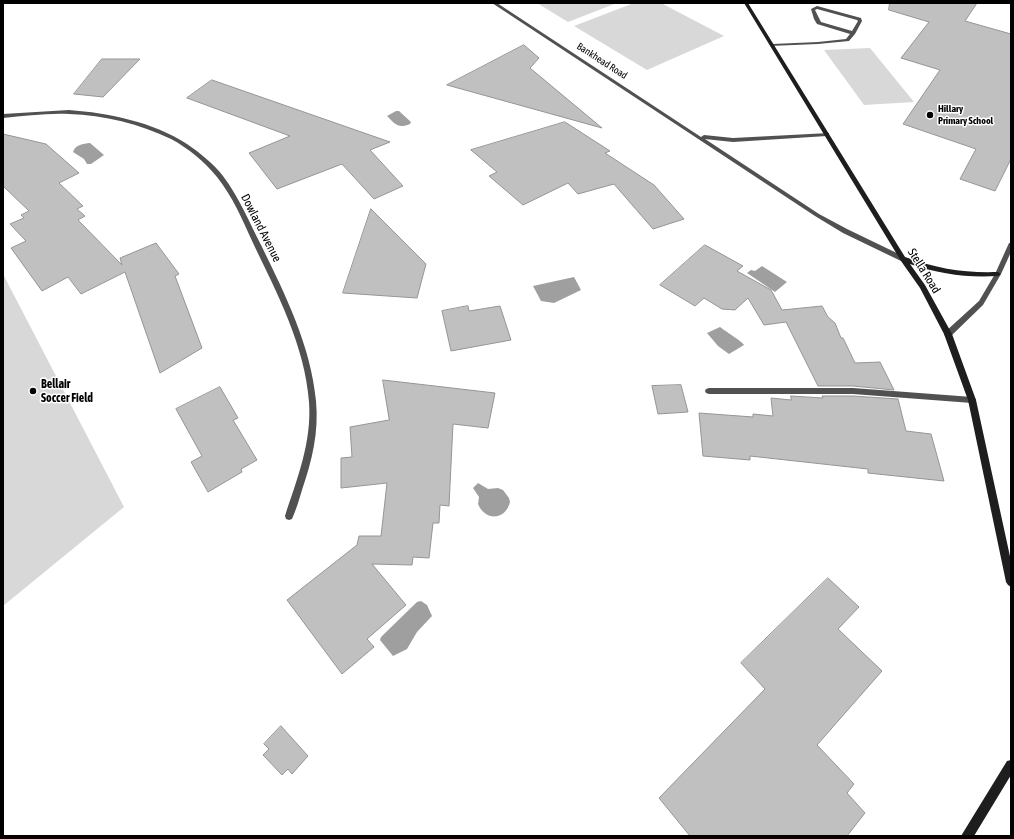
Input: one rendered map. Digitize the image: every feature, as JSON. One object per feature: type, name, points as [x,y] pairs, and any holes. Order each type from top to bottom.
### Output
[{"type":"main road","name":"Stella Road","points":[[746,3],[903,258],[923,287],[948,334],[972,400],[1011,582]]},
{"type":"main road","points":[[903,258],[934,270],[951,274],[974,276],[998,274]]},
{"type":"main road","points":[[966,836],[1011,765]]},
{"type":"street","name":"Bankhead Road","points":[[494,3],[699,136],[817,215],[845,231],[903,258]]},
{"type":"street","points":[[772,44],[818,43],[847,40],[853,33],[860,21],[859,19],[817,7],[813,9],[818,23],[853,33]]},
{"type":"street","name":"Dowland Avenue","points":[[3,116],[70,112],[114,118],[155,130],[184,144],[205,160],[223,181],[244,216],[288,309],[311,383],[313,423],[307,459],[289,516]]},
{"type":"street","name":"Bankhead Road","points":[[699,136],[710,139],[733,140],[827,134]]},
{"type":"street","points":[[948,334],[981,304],[998,274],[1011,245]]},
{"type":"street","points":[[709,391],[853,391],[972,400]]},
{"type":"shaded area","points":[[537,3],[617,3],[568,22]]},
{"type":"shaded area","points":[[634,3],[661,3],[724,36],[647,70],[574,26]]},
{"type":"shaded area","points":[[870,48],[914,102],[864,105],[824,50]]},
{"type":"shaded area","points":[[399,111],[411,122],[410,124],[402,126],[397,125],[387,116]]},
{"type":"shaded area","points":[[90,143],[104,155],[91,164],[87,164],[84,159],[73,152],[78,146]]},
{"type":"shaded area","points":[[762,266],[787,282],[775,292],[747,273],[751,270],[755,271]]},
{"type":"shaded area","name":"Bellair Soccer Field","points":[[3,274],[124,507],[3,606]]},
{"type":"shaded area","points":[[574,277],[581,290],[554,303],[541,301],[533,286]]},
{"type":"shaded area","points":[[720,327],[744,345],[729,354],[718,346],[707,333]]},
{"type":"shaded area","points":[[478,483],[488,489],[498,488],[503,490],[510,502],[504,513],[490,516],[481,510],[478,504],[479,497],[473,488]]},
{"type":"shaded area","points":[[421,601],[427,605],[432,616],[417,632],[407,649],[393,656],[380,640],[381,637],[417,602]]},
{"type":"building","points":[[890,3],[977,3],[965,21],[1011,34],[1011,159],[995,191],[960,179],[976,149],[903,124],[940,70],[901,58],[929,22],[889,10]]},
{"type":"building","points":[[524,45],[539,58],[530,68],[602,128],[447,85]]},
{"type":"building","points":[[102,59],[140,59],[103,97],[74,94]]},
{"type":"building","points":[[212,80],[390,142],[370,150],[403,186],[374,199],[342,164],[277,189],[249,153],[290,136],[187,98]]},
{"type":"building","points":[[565,122],[610,151],[605,153],[654,185],[684,219],[653,229],[614,184],[578,194],[568,183],[523,205],[489,176],[497,172],[471,150]]},
{"type":"building","points":[[3,134],[46,144],[79,173],[59,183],[83,206],[77,209],[85,216],[78,220],[122,265],[120,258],[156,243],[179,274],[175,276],[202,348],[160,373],[125,272],[81,294],[68,277],[42,291],[11,248],[26,241],[10,224],[24,218],[21,215],[29,211],[3,186]]},
{"type":"building","points":[[371,209],[426,264],[417,298],[343,293]]},
{"type":"building","points":[[705,245],[743,266],[737,271],[771,290],[782,310],[822,306],[828,317],[835,323],[841,338],[843,338],[855,363],[880,362],[894,390],[853,386],[818,386],[786,322],[764,325],[748,298],[735,310],[722,309],[704,298],[695,306],[660,285]]},
{"type":"building","points":[[468,306],[469,311],[500,306],[511,340],[451,351],[442,311]]},
{"type":"building","points":[[383,380],[495,393],[488,428],[453,424],[449,506],[440,505],[439,523],[433,523],[429,558],[413,557],[412,565],[372,564],[406,605],[367,639],[374,647],[342,674],[287,600],[357,545],[359,536],[381,536],[387,483],[341,488],[341,458],[352,457],[350,427],[389,420]]},
{"type":"building","points":[[681,385],[688,412],[658,414],[652,386]]},
{"type":"building","points":[[220,387],[238,418],[233,420],[257,460],[241,469],[242,472],[208,492],[191,462],[202,456],[176,409]]},
{"type":"building","points":[[791,396],[823,398],[822,396],[853,396],[898,399],[906,431],[931,434],[944,481],[868,473],[868,469],[750,456],[750,460],[703,456],[699,413],[753,417],[753,414],[773,416],[771,398],[791,400]]},
{"type":"building","points":[[828,578],[859,607],[838,629],[882,671],[817,745],[854,784],[847,793],[865,813],[847,836],[690,836],[659,798],[765,689],[741,663]]},
{"type":"building","points":[[281,726],[308,756],[292,774],[288,769],[282,775],[263,755],[269,749],[264,744]]},
{"type":"place","name":"Hillary Primary School","points":[[930,115]]},
{"type":"place","name":"Bellair Soccer Field","points":[[33,391]]}]
